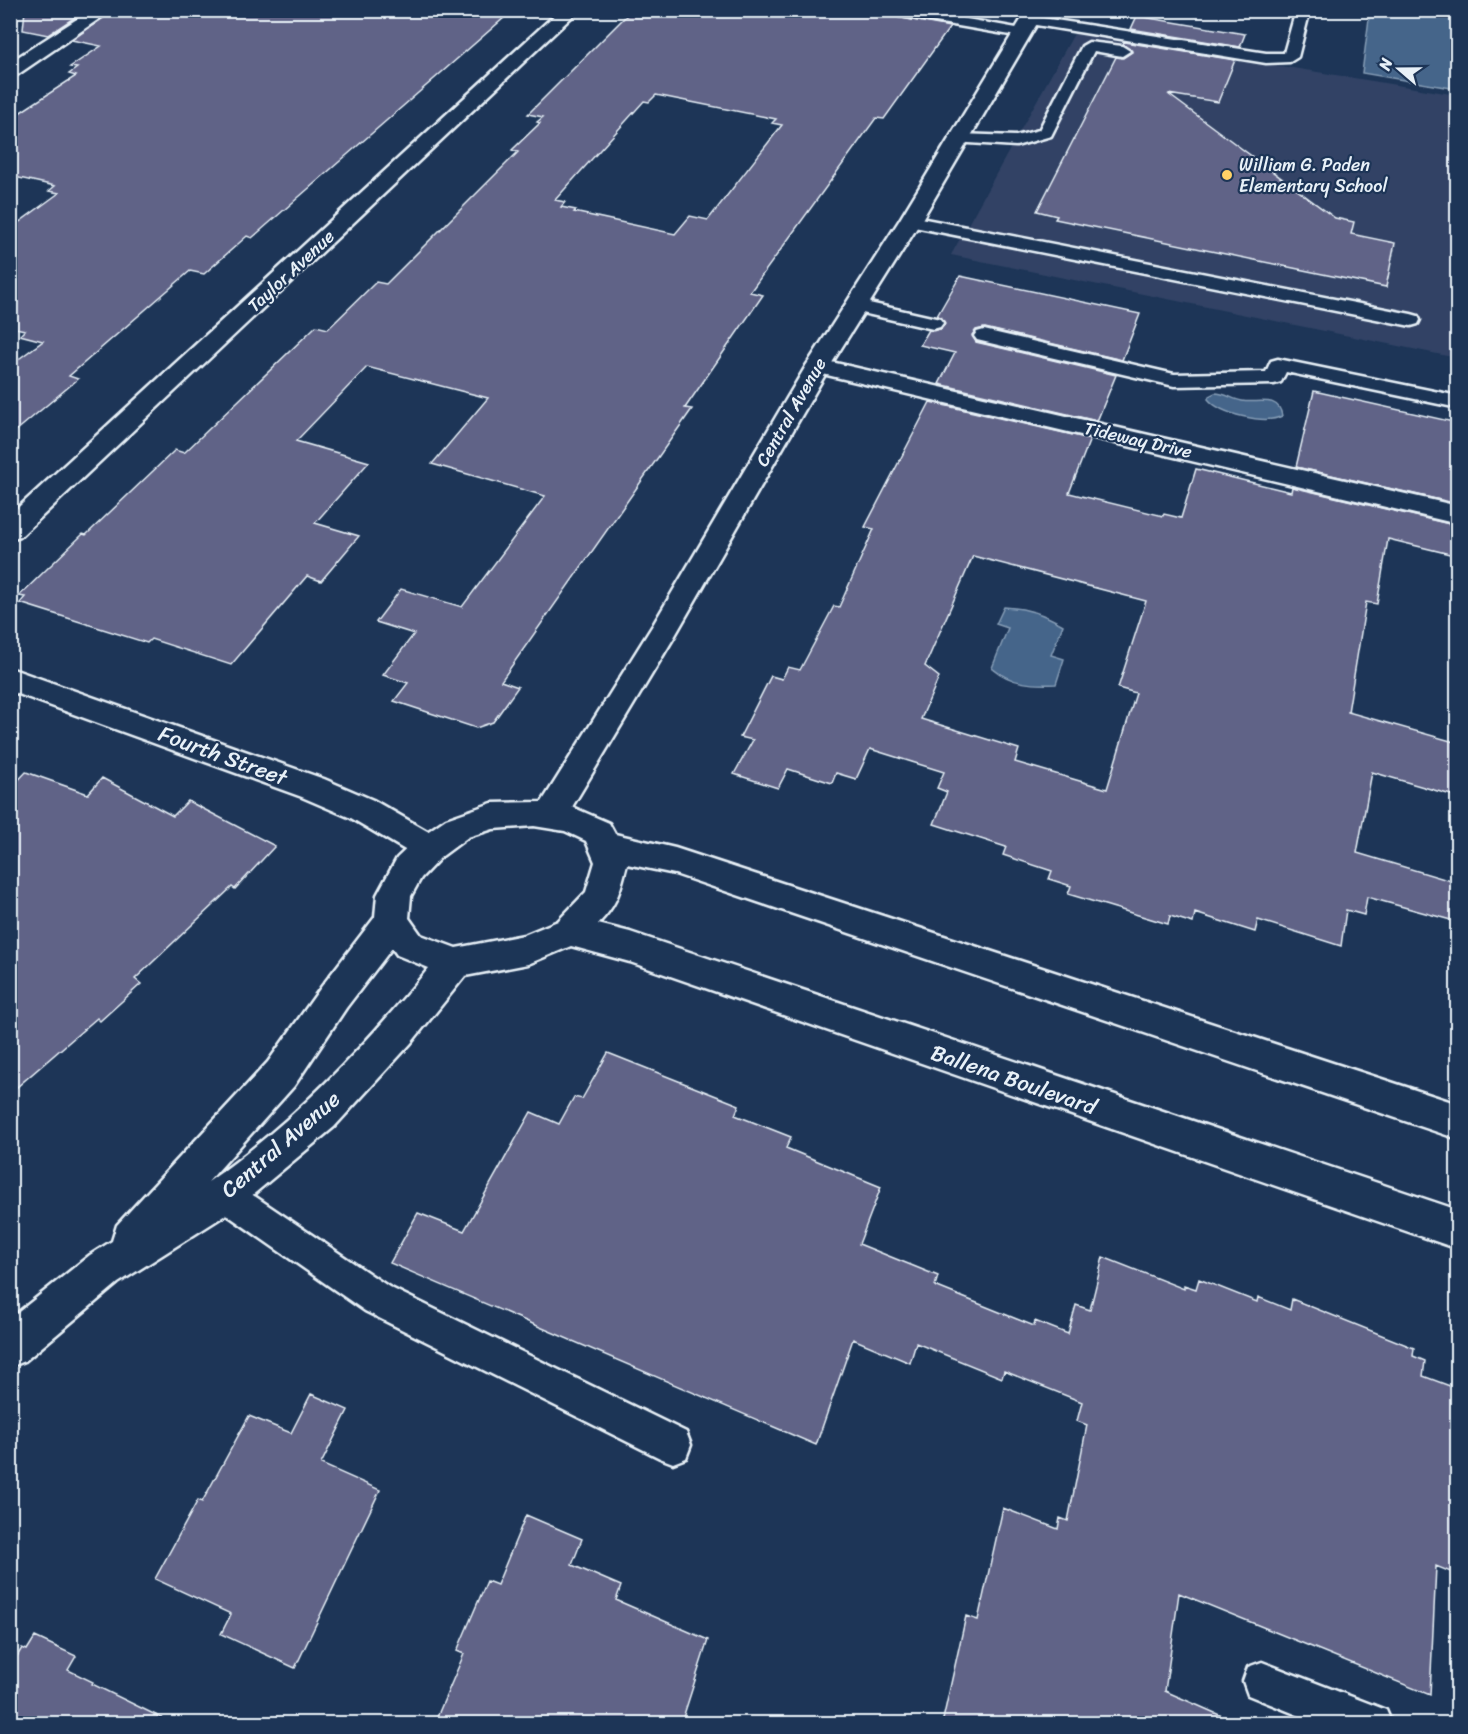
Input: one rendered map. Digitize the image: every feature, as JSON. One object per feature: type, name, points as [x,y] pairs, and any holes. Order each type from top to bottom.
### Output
[{"type":"street","points":[[10,71],[104,10]]},
{"type":"street","name":"Taylor Avenue","points":[[10,531],[571,10]]},
{"type":"street","name":"Central Avenue","points":[[550,816],[663,632],[818,366],[910,221],[1030,21]]},
{"type":"street","name":"Tideway Drive","points":[[818,366],[1458,515]]},
{"type":"street","name":"Fourth Street","points":[[10,679],[313,788],[362,809],[429,848]]},
{"type":"street","points":[[534,813],[570,819],[598,832],[603,845],[611,862],[601,899],[570,931],[528,949],[455,963],[409,945],[392,921],[394,895],[410,868],[429,848],[457,828],[492,816],[534,813]]},
{"type":"street","points":[[603,845],[675,861],[1458,1122]]},
{"type":"street","name":"Central Avenue","points":[[104,1269],[281,1074],[334,997],[392,921]]},
{"type":"street","name":"Ballena Boulevard","points":[[570,931],[630,947],[1458,1230]]},
{"type":"street","name":"Central Avenue","points":[[10,1346],[104,1269],[225,1194],[321,1115],[398,1032],[455,963]]},
{"type":"lane","points":[[890,10],[1030,21],[1266,58],[1290,57],[1303,10]]},
{"type":"lane","points":[[959,139],[1016,141],[1045,133],[1089,46],[1133,53]]},
{"type":"lane","points":[[1178,60],[1211,65]]},
{"type":"lane","points":[[910,221],[1411,320]]},
{"type":"lane","points":[[856,306],[933,323]]},
{"type":"lane","points":[[984,336],[1174,380],[1274,378],[1278,364],[1458,402]]},
{"type":"lane","points":[[225,1194],[377,1299],[674,1445]]},
{"type":"lane","points":[[1262,1681],[1372,1724]]},
{"type":"shaded area","points":[[1370,11],[1457,11],[1457,89],[1362,73]]},
{"type":"shaded area","name":"William G. Paden Elementary School","points":[[1075,32],[1457,95],[1457,358],[951,255]]},
{"type":"shaded area","points":[[1215,393],[1248,402],[1272,402],[1280,409],[1282,416],[1254,419],[1232,413],[1208,399]]},
{"type":"shaded area","points":[[1004,607],[1035,612],[1063,625],[1051,655],[1064,659],[1056,684],[1014,680],[992,668],[1008,628],[996,624]]},
{"type":"building","points":[[25,10],[86,10],[48,35],[23,30]]},
{"type":"building","points":[[114,10],[513,10],[252,238],[247,236],[204,274],[190,271],[69,376],[78,379],[10,436],[10,360],[16,361],[43,341],[20,335],[25,330],[10,327],[10,229],[59,193],[49,191],[55,186],[10,176],[10,119],[76,76],[69,74],[77,68],[70,67],[101,46],[72,40]]},
{"type":"building","points":[[632,10],[858,10],[950,27],[884,119],[876,118],[750,292],[763,295],[685,408],[692,409],[501,681],[518,687],[493,722],[476,728],[394,701],[408,683],[383,675],[414,634],[376,622],[401,589],[462,607],[545,496],[432,464],[488,398],[367,367],[296,441],[369,462],[315,523],[359,536],[321,581],[307,576],[231,665],[151,639],[147,643],[20,603],[25,597],[19,596],[83,534],[86,535],[175,450],[184,453],[316,326],[328,329],[376,282],[386,284],[518,152],[512,150],[540,123],[537,122],[543,117],[528,114]],"holes":[[[656,95],[776,119],[772,123],[782,125],[708,220],[690,216],[675,234],[574,212],[576,210],[561,207],[565,202],[555,200],[644,101],[649,102]]]},
{"type":"building","points":[[1137,16],[1245,34],[1240,47],[1131,29]]},
{"type":"building","points":[[1124,42],[1235,60],[1218,102],[1168,94],[1335,218],[1354,222],[1351,234],[1395,243],[1386,287],[1055,219],[1057,216],[1037,211],[1116,57],[1123,58],[1132,52],[1123,44]]},
{"type":"building","points":[[960,276],[1140,314],[1122,360],[985,328],[976,330],[972,335],[976,342],[1116,375],[1097,421],[939,384],[955,353],[920,345],[929,330],[941,329],[945,324],[942,318],[937,316]]},
{"type":"building","points":[[1314,391],[1458,423],[1458,504],[1296,467]]},
{"type":"building","points":[[930,402],[1090,439],[1069,493],[1163,516],[1164,514],[1181,518],[1196,469],[1291,492],[1292,487],[1458,526],[1458,556],[1388,539],[1377,604],[1366,602],[1348,712],[1458,743],[1458,797],[1372,772],[1357,853],[1458,883],[1458,922],[1367,897],[1364,915],[1346,910],[1341,946],[1258,920],[1255,932],[1195,913],[1193,923],[1170,916],[1168,924],[1068,894],[1071,886],[1049,879],[1052,871],[1003,855],[1006,847],[934,824],[947,792],[937,788],[944,772],[870,749],[856,779],[836,773],[832,783],[788,769],[778,788],[734,774],[753,740],[740,737],[771,676],[782,679],[788,667],[800,670],[834,606],[839,607],[874,529],[865,527]],"holes":[[[973,556],[1146,601],[1118,688],[1136,693],[1107,789],[1015,762],[1019,749],[921,719],[939,677],[925,666]]]},
{"type":"building","points":[[26,772],[88,794],[102,778],[173,816],[188,801],[275,846],[235,889],[232,887],[135,979],[141,984],[100,1021],[97,1018],[10,1093],[10,789]]},
{"type":"building","points":[[608,1053],[739,1105],[735,1115],[791,1137],[786,1148],[881,1187],[859,1244],[938,1276],[935,1286],[1034,1326],[1035,1321],[1068,1334],[1076,1305],[1090,1310],[1103,1257],[1184,1289],[1184,1285],[1196,1289],[1199,1279],[1257,1302],[1258,1297],[1290,1310],[1292,1299],[1414,1348],[1413,1356],[1425,1361],[1423,1376],[1458,1389],[1458,1575],[1436,1566],[1430,1695],[1179,1593],[1165,1691],[1240,1724],[942,1724],[966,1616],[978,1620],[1003,1508],[1058,1529],[1060,1518],[1068,1521],[1087,1425],[1077,1421],[1082,1402],[1004,1371],[1002,1378],[916,1343],[910,1363],[853,1339],[816,1445],[390,1263],[418,1213],[464,1231],[531,1112],[559,1124],[574,1097],[582,1099]]},
{"type":"building","points":[[311,1394],[348,1410],[321,1464],[380,1490],[295,1668],[221,1634],[231,1614],[155,1579],[198,1500],[202,1502],[249,1416],[291,1433]]},
{"type":"building","points":[[526,1515],[582,1539],[572,1565],[621,1586],[616,1600],[708,1640],[681,1724],[434,1724],[464,1654],[457,1651],[487,1581],[497,1585]]},
{"type":"building","points":[[35,1637],[76,1656],[68,1670],[174,1724],[10,1724],[10,1668],[22,1648],[27,1650]]},
{"type":"place","name":"William G. Paden Elementary School","points":[[1227,175]]}]
